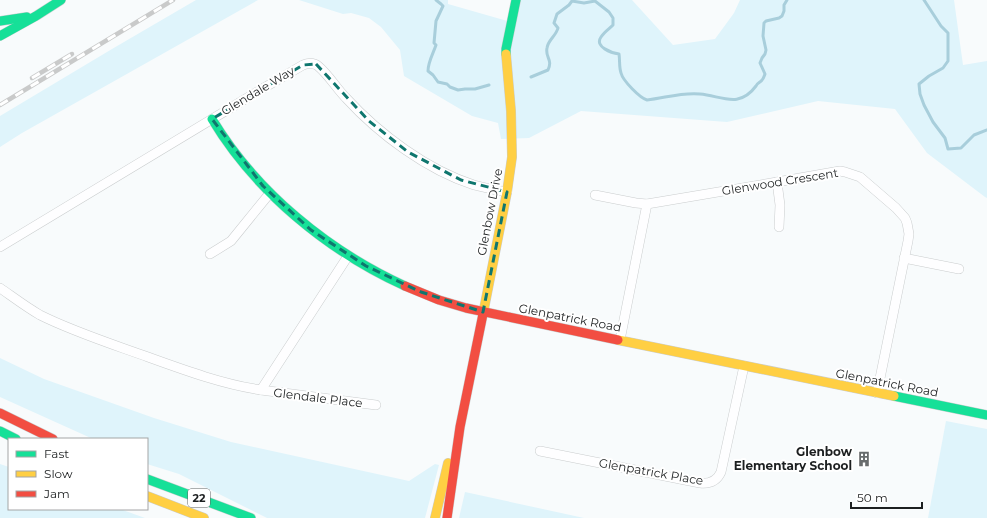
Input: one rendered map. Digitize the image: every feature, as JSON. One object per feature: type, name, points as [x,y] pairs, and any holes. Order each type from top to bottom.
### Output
[{"type":"street","points":[[0,36],[61,0]]},
{"type":"street","name":"Glenbow Drive","points":[[447,518],[460,427],[507,192],[512,157],[511,111],[506,49],[516,0]]},
{"type":"street","points":[[0,21],[36,16]]},
{"type":"street","name":"Glendale Way","points":[[0,247],[308,63],[316,64],[321,68],[346,98],[369,121],[408,152],[461,180],[479,186],[507,192]]},
{"type":"street","name":"Glenpatrick Road","points":[[212,119],[233,150],[257,179],[270,193],[311,230],[348,256],[406,287],[442,300],[483,312],[987,415]]},
{"type":"street","name":"Glenwood Crescent","points":[[595,195],[648,204],[840,171],[860,177],[896,208],[905,218],[909,228],[876,393]]},
{"type":"street","points":[[777,182],[780,205],[779,227]]},
{"type":"street","points":[[210,254],[231,241],[270,193]]},
{"type":"street","points":[[620,340],[648,204]]},
{"type":"street","points":[[0,288],[39,314],[94,337],[186,370],[235,385],[261,390],[348,256]]},
{"type":"street","points":[[904,258],[959,269]]},
{"type":"street","name":"Glenpatrick Place","points":[[540,451],[700,483],[710,483],[717,479],[721,472],[744,366]]},
{"type":"street","name":"Glendale Place","points":[[261,390],[376,405]]},
{"type":"street","points":[[0,413],[51,438]]},
{"type":"street","name":"Glenbow Drive","points":[[435,518],[447,467],[460,427]]},
{"type":"street","points":[[0,431],[14,438]]},
{"type":"street","name":"22","points":[[148,479],[250,518]]},
{"type":"street","name":"22","points":[[148,496],[204,518]]},
{"type":"highlighted area","points":[[316,64],[369,121],[408,152],[461,180],[507,192],[483,312],[421,292],[366,266],[311,230],[263,186],[212,119],[303,65]]},
{"type":"shaded area","points":[[196,0],[258,0],[22,133],[0,147],[0,116]]},
{"type":"shaded area","points":[[299,0],[448,0],[448,4],[511,22],[516,0],[632,0],[673,45],[715,39],[734,13],[740,0],[954,0],[963,65],[987,61],[987,198],[927,153],[895,109],[818,101],[727,122],[581,111],[529,138],[501,139],[498,123],[472,116],[404,76],[400,50],[381,27],[369,18],[351,13],[343,14]]},
{"type":"shaded area","points":[[0,358],[44,379],[154,418],[231,442],[409,481],[435,464],[439,465],[425,518],[267,518],[179,474],[148,464],[148,438],[91,438],[0,397]]},
{"type":"shaded area","points":[[946,421],[987,429],[987,518],[928,518]]},
{"type":"shaded area","points":[[0,464],[8,467],[8,510],[123,510],[145,518],[0,518]]},
{"type":"shaded area","points":[[465,492],[584,518],[459,518]]},
{"type":"waterway","points":[[436,0],[443,6],[436,21],[434,43],[436,45],[428,71],[438,82],[447,84],[458,90],[475,89],[489,85]]},
{"type":"waterway","points":[[531,77],[548,70],[550,63],[547,48],[558,28],[554,23],[557,14],[572,1],[584,3],[595,1],[609,12],[613,18],[613,25],[602,35],[599,41],[600,44],[605,49],[619,54],[622,76],[632,89],[644,99],[647,100],[680,94],[700,94],[737,99],[750,93],[764,78],[765,74],[760,63],[766,50],[763,36],[764,23],[782,16],[784,5],[787,0]]},
{"type":"waterway","points":[[924,0],[941,26],[948,33],[948,61],[943,68],[919,84],[920,94],[924,105],[933,122],[945,138],[948,149],[961,148],[974,135],[987,130]]},
{"type":"railway","points":[[0,105],[173,0]]},
{"type":"railway","points":[[32,78],[72,54]]},
{"type":"traffic: fast","points":[[0,36],[61,0]]},
{"type":"traffic: fast","points":[[506,54],[516,0]]},
{"type":"traffic: fast","points":[[0,21],[27,17]]},
{"type":"traffic: fast","points":[[212,119],[230,146],[250,171],[272,195],[296,217],[349,255],[376,272],[405,286]]},
{"type":"traffic: fast","points":[[894,396],[987,415]]},
{"type":"traffic: fast","points":[[0,431],[14,438]]},
{"type":"traffic: fast","points":[[148,479],[251,518]]},
{"type":"traffic: slow","points":[[483,314],[507,192],[512,157],[511,111],[506,54]]},
{"type":"traffic: slow","points":[[618,340],[894,396]]},
{"type":"traffic: slow","points":[[435,518],[448,463]]},
{"type":"traffic: slow","points":[[148,496],[204,518]]},
{"type":"traffic: jam","points":[[405,286],[439,300],[466,308],[618,340]]},
{"type":"traffic: jam","points":[[447,518],[460,427],[483,314]]},
{"type":"traffic: jam","points":[[0,413],[51,438]]},
{"type":"place","name":"Glenbow Elementary School","points":[[864,459]]}]
